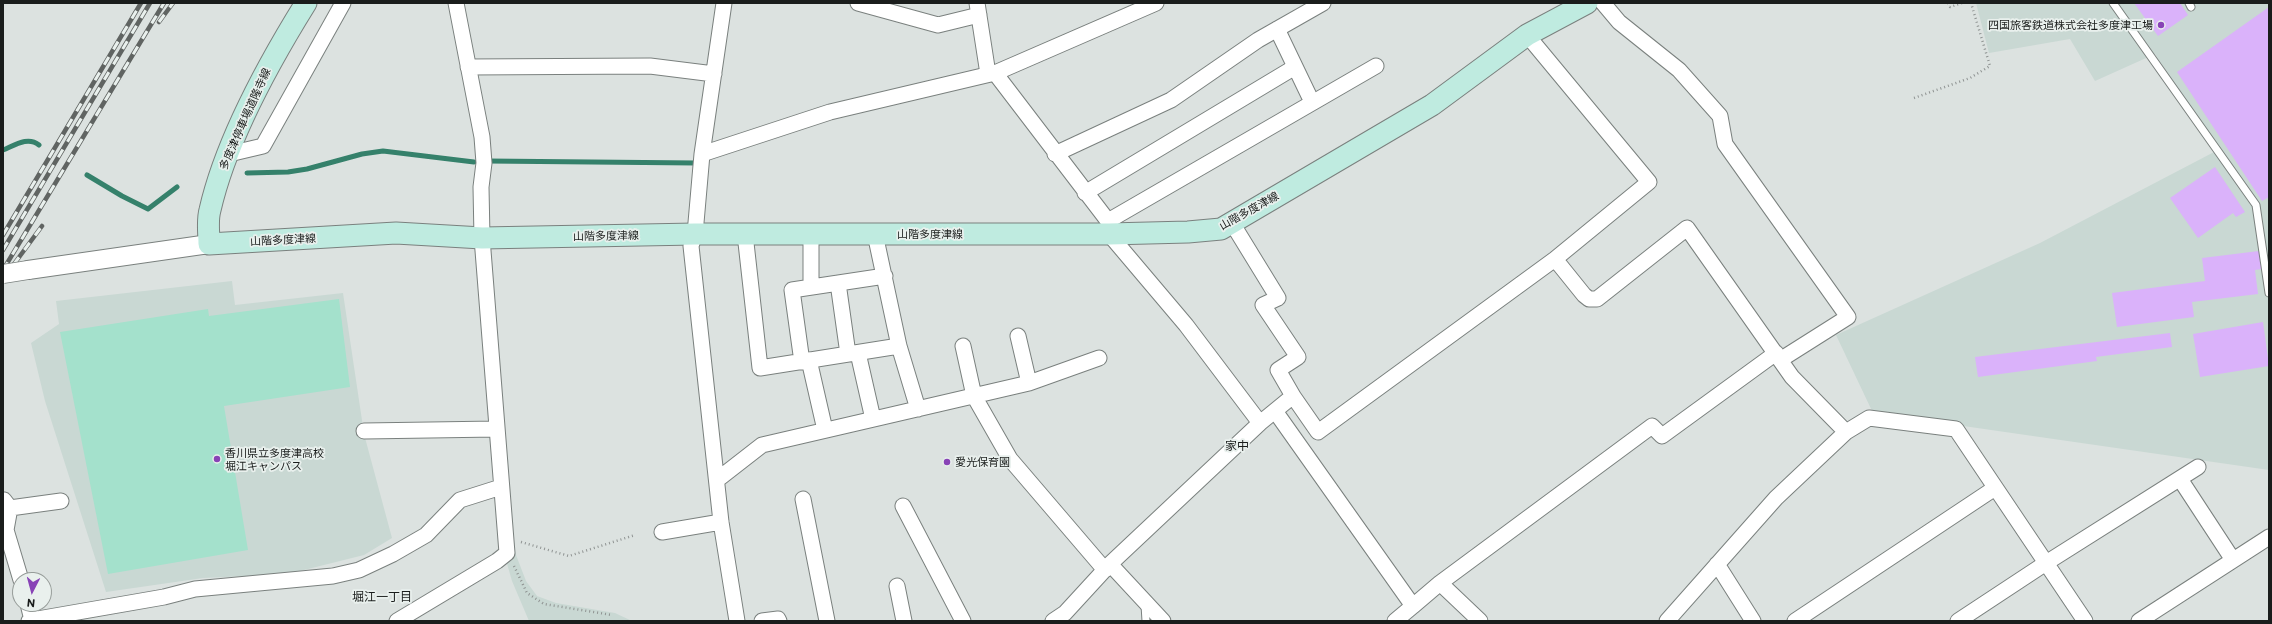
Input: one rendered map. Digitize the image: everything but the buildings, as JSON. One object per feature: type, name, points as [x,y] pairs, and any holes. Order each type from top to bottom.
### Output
[{"type":"main road","name":"多度津停車場道隆寺線","points":[[209,244],[209,211],[229,154],[252,100],[275,52],[306,3]]},
{"type":"main road","name":"山階多度津線","points":[[209,244],[396,233],[482,238],[695,234],[875,234],[1108,228],[1188,232],[1221,229],[1432,105],[1527,35],[1579,5]]},
{"type":"street","points":[[229,154],[263,146],[343,3]]},
{"type":"street","points":[[397,621],[497,561],[507,548],[496,429],[482,238],[481,187],[484,162],[482,137],[456,3]]},
{"type":"street","points":[[724,3],[702,154],[695,234],[691,246],[721,522],[737,621]]},
{"type":"street","points":[[858,3],[938,24],[978,9],[991,74],[1055,154],[1085,193],[1108,228],[1186,325],[1260,423]]},
{"type":"street","points":[[702,154],[830,112],[991,74],[1156,3]]},
{"type":"street","points":[[1055,154],[1171,100],[1258,40],[1323,3]]},
{"type":"street","points":[[1395,621],[1440,583],[1652,426],[1662,436],[1778,356],[1848,317],[1725,144],[1720,116],[1679,70],[1619,22],[1603,3]]},
{"type":"street","points":[[1277,29],[1312,102]]},
{"type":"street","points":[[1232,223],[1278,298],[1263,305],[1298,357],[1278,370],[1293,396],[1318,432],[1555,259],[1649,182],[1527,35]]},
{"type":"street","points":[[468,67],[650,66],[714,74]]},
{"type":"street","points":[[1085,193],[1295,66]]},
{"type":"street","points":[[1108,228],[1312,102],[1376,66]]},
{"type":"street","points":[[1555,259],[1584,295],[1589,299],[1597,299],[1687,228],[1792,377],[1846,432]]},
{"type":"street","points":[[745,234],[760,368],[899,346]]},
{"type":"street","points":[[811,234],[811,287]]},
{"type":"street","points":[[875,234],[899,346],[918,409]]},
{"type":"street","points":[[3,274],[209,244]]},
{"type":"street","points":[[826,430],[806,361],[792,290],[885,276]]},
{"type":"street","points":[[838,283],[853,353],[873,419]]},
{"type":"street","points":[[1018,336],[1029,384]]},
{"type":"street","points":[[963,346],[974,396],[1010,459],[1108,567],[1145,601],[1163,621]]},
{"type":"street","points":[[717,480],[762,445],[1029,384],[1099,358]]},
{"type":"street","points":[[1061,618],[1108,567],[1260,423],[1293,396]]},
{"type":"street","points":[[1275,411],[1413,606]]},
{"type":"street","points":[[1667,621],[1776,498],[1846,432],[1869,418],[1956,429],[2085,621]]},
{"type":"street","points":[[364,431],[496,429]]},
{"type":"street","points":[[1958,621],[2046,563],[2198,467]]},
{"type":"street","points":[[2180,478],[2233,560]]},
{"type":"street","points":[[31,620],[164,597],[195,589],[333,576],[359,570],[394,554],[426,536],[460,500],[501,488]]},
{"type":"street","points":[[1795,621],[1995,488]]},
{"type":"street","points":[[803,500],[827,621]]},
{"type":"street","points":[[19,572],[6,530],[7,504],[62,501]]},
{"type":"street","points":[[903,506],[963,621]]},
{"type":"street","points":[[662,532],[721,522]]},
{"type":"street","points":[[2139,621],[2269,537]]},
{"type":"street","points":[[1717,564],[1753,621]]},
{"type":"street","points":[[1440,583],[1480,621]]},
{"type":"street","points":[[897,586],[904,621]]},
{"type":"street","points":[[762,621],[778,619],[779,621]]},
{"type":"lane","points":[[2113,3],[2256,205],[2269,293]]},
{"type":"lane","points":[[1145,601],[1146,621]]},
{"type":"path","points":[[1948,3],[1950,7],[1962,3]]},
{"type":"path","points":[[1914,98],[1970,78],[1990,66],[1971,3]]},
{"type":"path","points":[[612,615],[544,604],[527,593],[507,548],[525,542],[569,556],[634,535]]},
{"type":"shaded area","points":[[1976,3],[2269,3],[2269,470],[1873,413],[1836,335],[2040,243],[2216,151],[2155,54],[2095,81],[2070,39],[1989,53]]},
{"type":"shaded area","name":"香川県立多度津高校 堀江キャンパス","points":[[232,281],[235,305],[343,293],[363,427],[504,425],[509,527],[516,555],[526,581],[537,596],[556,603],[615,613],[632,621],[529,621],[512,581],[497,529],[493,433],[364,434],[392,538],[364,555],[288,574],[203,578],[106,592],[45,401],[31,343],[59,324],[56,301]]},
{"type":"green space","points":[[339,299],[350,387],[224,406],[248,550],[108,574],[60,332],[208,309],[209,316]]},
{"type":"waterway","points":[[3,150],[26,141],[35,142],[39,145]]},
{"type":"waterway","points":[[247,173],[288,172],[307,169],[362,154],[383,151],[474,162]]},
{"type":"waterway","points":[[487,161],[696,163]]},
{"type":"waterway","points":[[87,175],[122,196],[148,209],[177,187]]},
{"type":"railway","points":[[3,235],[141,3]]},
{"type":"railway","points":[[3,250],[150,3]]},
{"type":"railway","points":[[3,270],[164,3]]},
{"type":"railway","points":[[159,22],[173,3]]},
{"type":"railway","points":[[3,279],[42,226]]},
{"type":"place","name":"四国旅客鉄道株式会社多度津工場","points":[[2161,25]]},
{"type":"place","name":"香川県立多度津高校 堀江キャンパス","points":[[217,459]]},
{"type":"place","name":"愛光保育園","points":[[947,462]]},
{"type":"district","name":"家中","points":[[1237,446]]},
{"type":"district","name":"堀江一丁目","points":[[382,597]]}]
